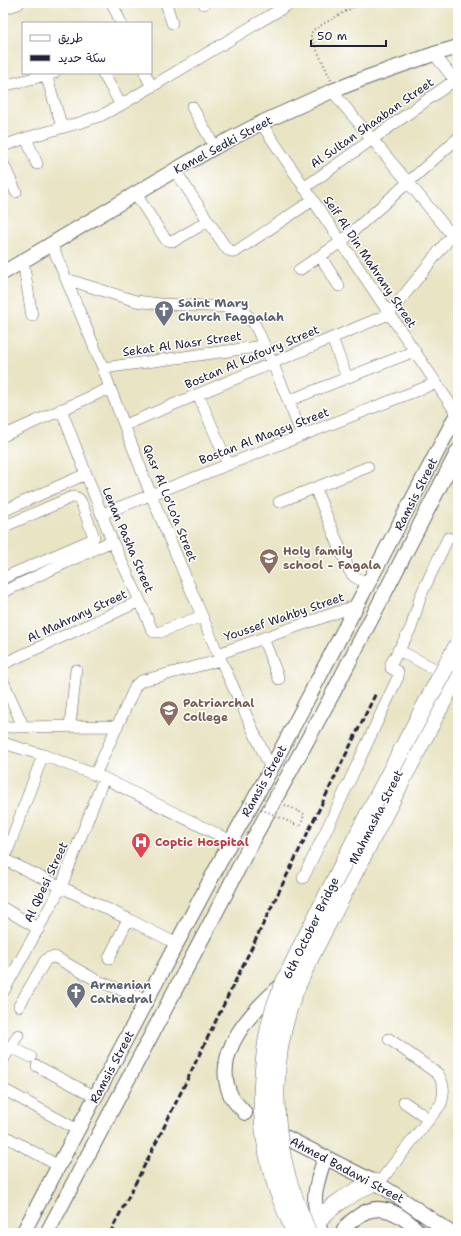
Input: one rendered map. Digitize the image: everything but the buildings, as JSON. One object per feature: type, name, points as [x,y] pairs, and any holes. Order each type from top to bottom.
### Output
[{"type":"highway","name":"6th October Bridge","points":[[295,1233],[275,1184],[265,1135],[262,1093],[265,1058],[271,1020],[278,998],[320,909],[458,644]]},
{"type":"highway","name":"6th October Bridge","points":[[313,1230],[287,1177],[277,1126],[276,1075],[285,1024],[292,1000],[302,976],[453,674]]},
{"type":"highway","points":[[300,1233],[277,1179],[273,1165],[266,1117],[265,1081],[270,1043],[280,1006],[294,970],[385,792],[395,780]]},
{"type":"highway","points":[[313,1230],[337,1203],[352,1193],[376,1183]]},
{"type":"main road","name":"Kamel Sedki Street","points":[[3,273],[51,243],[215,147],[261,123],[375,74],[456,45]]},
{"type":"main road","name":"Ramsis Street","points":[[23,1233],[231,841],[271,770],[458,413]]},
{"type":"main road","name":"Ramsis Street","points":[[47,1233],[250,845],[332,695],[458,451]]},
{"type":"main road","name":"Mahmasha Street","points":[[245,1113],[234,1101],[228,1088],[226,1069],[232,1044],[240,1030],[251,1016],[266,999],[294,974],[299,967],[395,780],[453,674],[458,659]]},
{"type":"main road","name":"Ahmed Badawi Street","points":[[283,1136],[376,1183],[451,1233]]},
{"type":"main road","points":[[313,1230],[317,1183],[325,1157]]},
{"type":"main road","points":[[342,1233],[350,1221],[359,1214],[380,1208],[390,1210],[420,1233]]},
{"type":"main road","points":[[423,1214],[439,1233]]},
{"type":"street","points":[[112,3],[121,22]]},
{"type":"street","points":[[166,3],[172,23]]},
{"type":"street","points":[[3,146],[102,115],[291,3]]},
{"type":"street","points":[[3,9],[18,4]]},
{"type":"street","points":[[434,54],[456,82]]},
{"type":"street","points":[[3,86],[50,74],[62,127]]},
{"type":"street","points":[[104,74],[121,105]]},
{"type":"street","points":[[145,74],[151,86]]},
{"type":"street","name":"Al Sultan Shaaban Street","points":[[304,188],[456,82]]},
{"type":"street","points":[[334,91],[372,140],[456,237],[389,314]]},
{"type":"street","points":[[192,107],[215,147]]},
{"type":"street","name":"Seif Al Din Mahrany Street","points":[[261,123],[389,314],[458,413]]},
{"type":"street","points":[[26,138],[37,164]]},
{"type":"street","points":[[299,270],[341,242],[458,138]]},
{"type":"street","points":[[3,163],[16,192]]},
{"type":"street","points":[[176,170],[224,246],[232,252],[238,251],[313,200]]},
{"type":"street","points":[[135,194],[166,240],[174,241],[208,221]]},
{"type":"street","name":"Qasr Al Lo'Lo'a Street","points":[[51,243],[103,368],[151,494],[219,657],[271,770]]},
{"type":"street","points":[[320,256],[339,286]]},
{"type":"street","points":[[23,261],[32,316]]},
{"type":"street","points":[[66,279],[136,301],[160,304],[231,307],[245,312],[250,318],[273,363],[302,435]]},
{"type":"street","name":"Bostan Al Kafoury Street","points":[[125,425],[389,314]]},
{"type":"street","points":[[332,338],[347,378]]},
{"type":"street","name":"Sekat Al Nasr Street","points":[[103,368],[264,346]]},
{"type":"street","points":[[288,401],[415,351]]},
{"type":"street","name":"Bostan Al Maqsy Street","points":[[102,514],[436,383]]},
{"type":"street","points":[[3,436],[110,388]]},
{"type":"street","points":[[198,394],[228,464]]},
{"type":"street","name":"Lenan Pasha Street","points":[[61,409],[112,541],[154,632],[160,632],[202,616]]},
{"type":"street","points":[[279,502],[368,467]]},
{"type":"street","points":[[3,578],[91,540],[94,537],[81,502],[76,497],[72,497],[7,525],[4,511],[86,474]]},
{"type":"street","points":[[316,488],[352,576],[364,581],[371,581]]},
{"type":"street","points":[[303,878],[398,677],[398,672],[391,666],[412,623],[420,595],[448,538]]},
{"type":"street","points":[[3,592],[112,541]]},
{"type":"street","name":"Al Mahrany Street","points":[[3,664],[140,601]]},
{"type":"street","name":"Youssef Wahby Street","points":[[117,726],[136,685],[141,681],[219,657],[263,638],[358,605]]},
{"type":"street","points":[[263,638],[279,678]]},
{"type":"street","points":[[398,650],[453,674]]},
{"type":"street","points":[[70,726],[76,670]]},
{"type":"street","points":[[3,681],[23,726]]},
{"type":"street","points":[[3,727],[117,726]]},
{"type":"street","name":"Al Qbesi Street","points":[[3,992],[61,887],[117,726]]},
{"type":"street","points":[[3,743],[43,755],[100,776],[231,841]]},
{"type":"street","points":[[43,755],[3,859],[128,919],[176,944]]},
{"type":"street","points":[[3,908],[39,929]]},
{"type":"street","points":[[109,958],[128,919]]},
{"type":"street","points":[[20,1006],[45,961],[52,957],[55,957],[96,980],[147,1000]]},
{"type":"street","points":[[3,1060],[18,1035]]},
{"type":"street","points":[[376,1183],[441,1104],[444,1096],[442,1080],[438,1074],[389,1039]]},
{"type":"street","points":[[11,1047],[96,1097]]},
{"type":"street","points":[[3,1089],[78,1130]]},
{"type":"street","points":[[404,1102],[429,1119]]},
{"type":"street","points":[[3,1135],[59,1166]]},
{"type":"path","points":[[334,91],[312,41],[311,34],[313,30],[360,3]]},
{"type":"path","points":[[243,801],[301,827],[304,814],[275,800]]},
{"type":"railway","points":[[110,1233],[163,1129],[376,693]]},
{"type":"place","name":"Saint Mary Church Faggalah","points":[[164,327]]},
{"type":"place","name":"Holy family school - Fagala","points":[[269,575]]},
{"type":"place","name":"Patriarchal College","points":[[169,727]]},
{"type":"place","name":"Coptic Hospital","points":[[141,859]]},
{"type":"place","name":"Armenian Cathedral","points":[[76,1009]]}]
